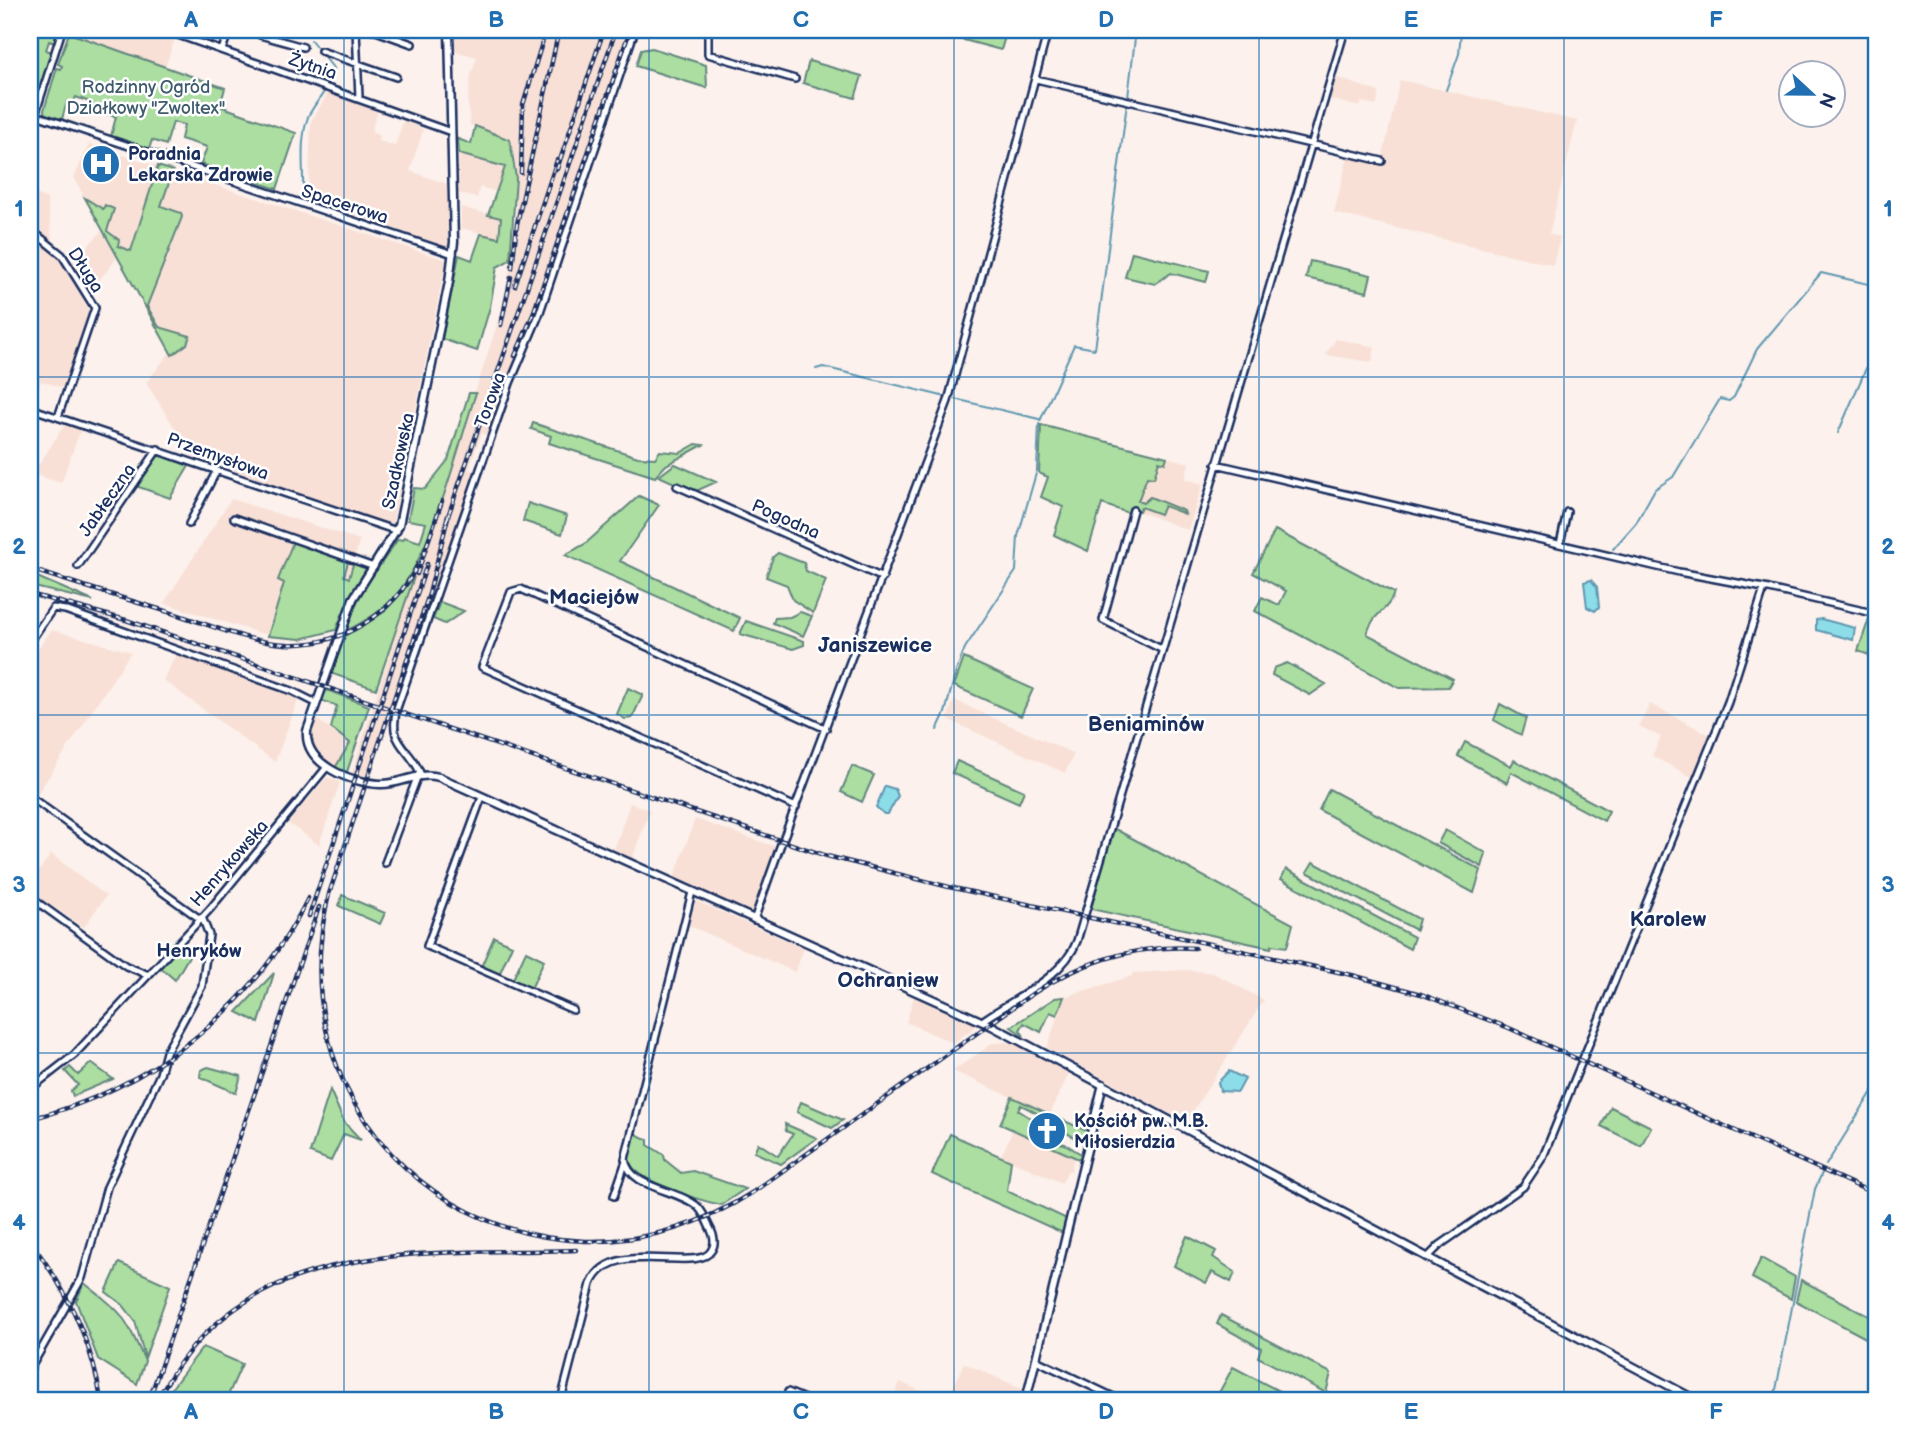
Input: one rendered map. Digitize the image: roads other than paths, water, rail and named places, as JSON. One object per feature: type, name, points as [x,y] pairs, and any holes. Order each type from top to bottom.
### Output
[{"type":"street","points":[[32,114],[62,30]]},
{"type":"street","name":"Żytnia","points":[[164,30],[359,97],[451,132]]},
{"type":"street","points":[[222,50],[229,30]]},
{"type":"street","points":[[262,30],[260,34],[296,48],[303,47]]},
{"type":"street","points":[[356,30],[359,97]]},
{"type":"street","points":[[373,30],[412,44]]},
{"type":"street","name":"Szadkowska","points":[[327,767],[316,758],[307,743],[307,731],[353,599],[397,531],[453,254],[449,30]]},
{"type":"street","name":"Torowa","points":[[423,775],[396,738],[394,727],[397,708],[510,383],[539,315],[635,30]]},
{"type":"street","points":[[708,30],[708,54],[795,79]]},
{"type":"street","points":[[784,836],[948,401],[1048,30]]},
{"type":"street","points":[[982,1021],[1055,971],[1073,950],[1345,30]]},
{"type":"street","points":[[321,51],[396,77]]},
{"type":"street","points":[[1036,79],[1382,161]]},
{"type":"street","name":"Spacerowa","points":[[32,114],[453,254]]},
{"type":"street","name":"Długa","points":[[30,229],[62,255],[95,308],[58,417]]},
{"type":"street","name":"Przemysłowa","points":[[30,408],[397,531]]},
{"type":"street","name":"Jabłeczna","points":[[78,566],[158,449]]},
{"type":"street","points":[[1216,464],[1877,614]]},
{"type":"street","points":[[189,524],[216,472]]},
{"type":"street","name":"Pogodna","points":[[677,486],[883,578]]},
{"type":"street","points":[[1133,510],[1103,620],[1161,649]]},
{"type":"street","points":[[1560,544],[1567,512]]},
{"type":"street","points":[[234,518],[374,567]]},
{"type":"street","points":[[796,807],[482,667],[501,614],[512,592],[521,589],[826,729]]},
{"type":"street","points":[[1427,1258],[1430,1252],[1523,1187],[1543,1157],[1617,967],[1728,702],[1764,589]]},
{"type":"street","points":[[30,642],[53,608],[75,612],[279,686],[316,703]]},
{"type":"street","points":[[327,767],[377,784],[423,775],[482,797],[982,1021],[1694,1400]]},
{"type":"street","name":"Henrykowska","points":[[30,1089],[67,1061],[149,975],[201,918],[327,767]]},
{"type":"street","points":[[385,863],[423,775]]},
{"type":"street","points":[[482,797],[427,946],[573,1010]]},
{"type":"street","points":[[30,1368],[82,1278],[107,1187],[160,1074],[166,1052],[202,986],[208,935],[201,918],[33,799]]},
{"type":"street","points":[[754,920],[781,844]]},
{"type":"street","points":[[614,1196],[625,1164],[627,1145],[692,892]]},
{"type":"street","points":[[30,897],[126,966],[149,975]]},
{"type":"street","points":[[1026,1400],[1103,1084]]},
{"type":"street","points":[[561,1400],[591,1284],[598,1270],[609,1264],[646,1258],[696,1260],[707,1256],[713,1248],[713,1232],[698,1208],[637,1178],[625,1164]]},
{"type":"street","points":[[1036,1360],[1120,1400]]},
{"type":"street","points":[[788,1392],[807,1400]]},
{"type":"water","points":[[1591,580],[1597,587],[1599,607],[1595,611],[1587,607],[1584,582]]},
{"type":"water","points":[[1816,620],[1855,628],[1853,640],[1816,630]]},
{"type":"water","points":[[885,786],[895,789],[898,796],[888,814],[876,807]]},
{"type":"water","points":[[1229,1071],[1245,1079],[1238,1092],[1220,1091],[1218,1082]]},
{"type":"waterway","points":[[1128,97],[1136,30]]},
{"type":"waterway","points":[[1446,90],[1459,54],[1461,30]]},
{"type":"waterway","points":[[303,194],[305,126],[311,111],[330,82],[334,69],[311,40]]},
{"type":"waterway","points":[[1040,421],[1074,345],[1095,349],[1127,103]]},
{"type":"waterway","points":[[1613,549],[1636,523],[1655,489],[1673,477],[1720,399],[1729,401],[1734,397],[1757,349],[1821,273],[1877,286]]},
{"type":"waterway","points":[[1838,433],[1877,343]]},
{"type":"waterway","points":[[816,369],[823,367],[946,397]]},
{"type":"waterway","points":[[955,399],[1039,419]]},
{"type":"waterway","points":[[937,730],[965,648],[1016,571],[1018,536],[1037,470],[1039,424]]},
{"type":"waterway","points":[[1826,1165],[1877,1084]]},
{"type":"waterway","points":[[1774,1400],[1815,1189],[1822,1173]]},
{"type":"railway","points":[[521,173],[523,105],[546,30]]},
{"type":"railway","points":[[557,169],[604,30]]},
{"type":"railway","points":[[446,522],[616,30]]},
{"type":"railway","points":[[515,356],[532,317],[630,30]]},
{"type":"railway","points":[[512,268],[517,224],[558,34]]},
{"type":"railway","points":[[515,286],[557,160]]},
{"type":"railway","points":[[501,325],[511,277]]},
{"type":"railway","points":[[417,574],[442,501]]},
{"type":"railway","points":[[449,513],[429,594],[329,894],[320,986],[338,1068],[378,1138],[435,1192],[506,1227],[586,1241],[669,1230],[753,1192],[1051,983],[1090,964],[1130,952],[1195,948]]},
{"type":"railway","points":[[30,569],[242,636],[285,644],[326,640],[364,624],[395,598],[418,564]]},
{"type":"railway","points":[[309,916],[427,564]]},
{"type":"railway","points":[[30,594],[126,620],[827,856],[949,887],[1352,975],[1421,994],[1509,1028],[1877,1195]]},
{"type":"railway","points":[[30,1119],[116,1088],[193,1039],[228,1009],[258,976],[285,938],[308,898]]},
{"type":"railway","points":[[149,1400],[319,907]]},
{"type":"railway","points":[[30,1241],[55,1277],[76,1316],[91,1357],[101,1400]]},
{"type":"railway","points":[[157,1400],[194,1346],[237,1307],[286,1281],[340,1265],[397,1256],[576,1250]]},
{"type":"place","name":"Poradnia Lekarska Zdrowie","points":[[101,164]]},
{"type":"place","name":"Kościół pw. M.B. Miłosierdzia","points":[[1047,1131]]},
{"type":"district","name":"Maciejów","points":[[594,597]]},
{"type":"district","name":"Janiszewice","points":[[875,645]]},
{"type":"district","name":"Beniaminów","points":[[1146,724]]},
{"type":"district","name":"Karolew","points":[[1668,919]]},
{"type":"district","name":"Henryków","points":[[199,950]]},
{"type":"district","name":"Ochraniew","points":[[888,980]]},
{"type":"park label","name":"Rodzinny Ogród Działkowy \"Zwoltex\"","points":[[146,98]]}]
